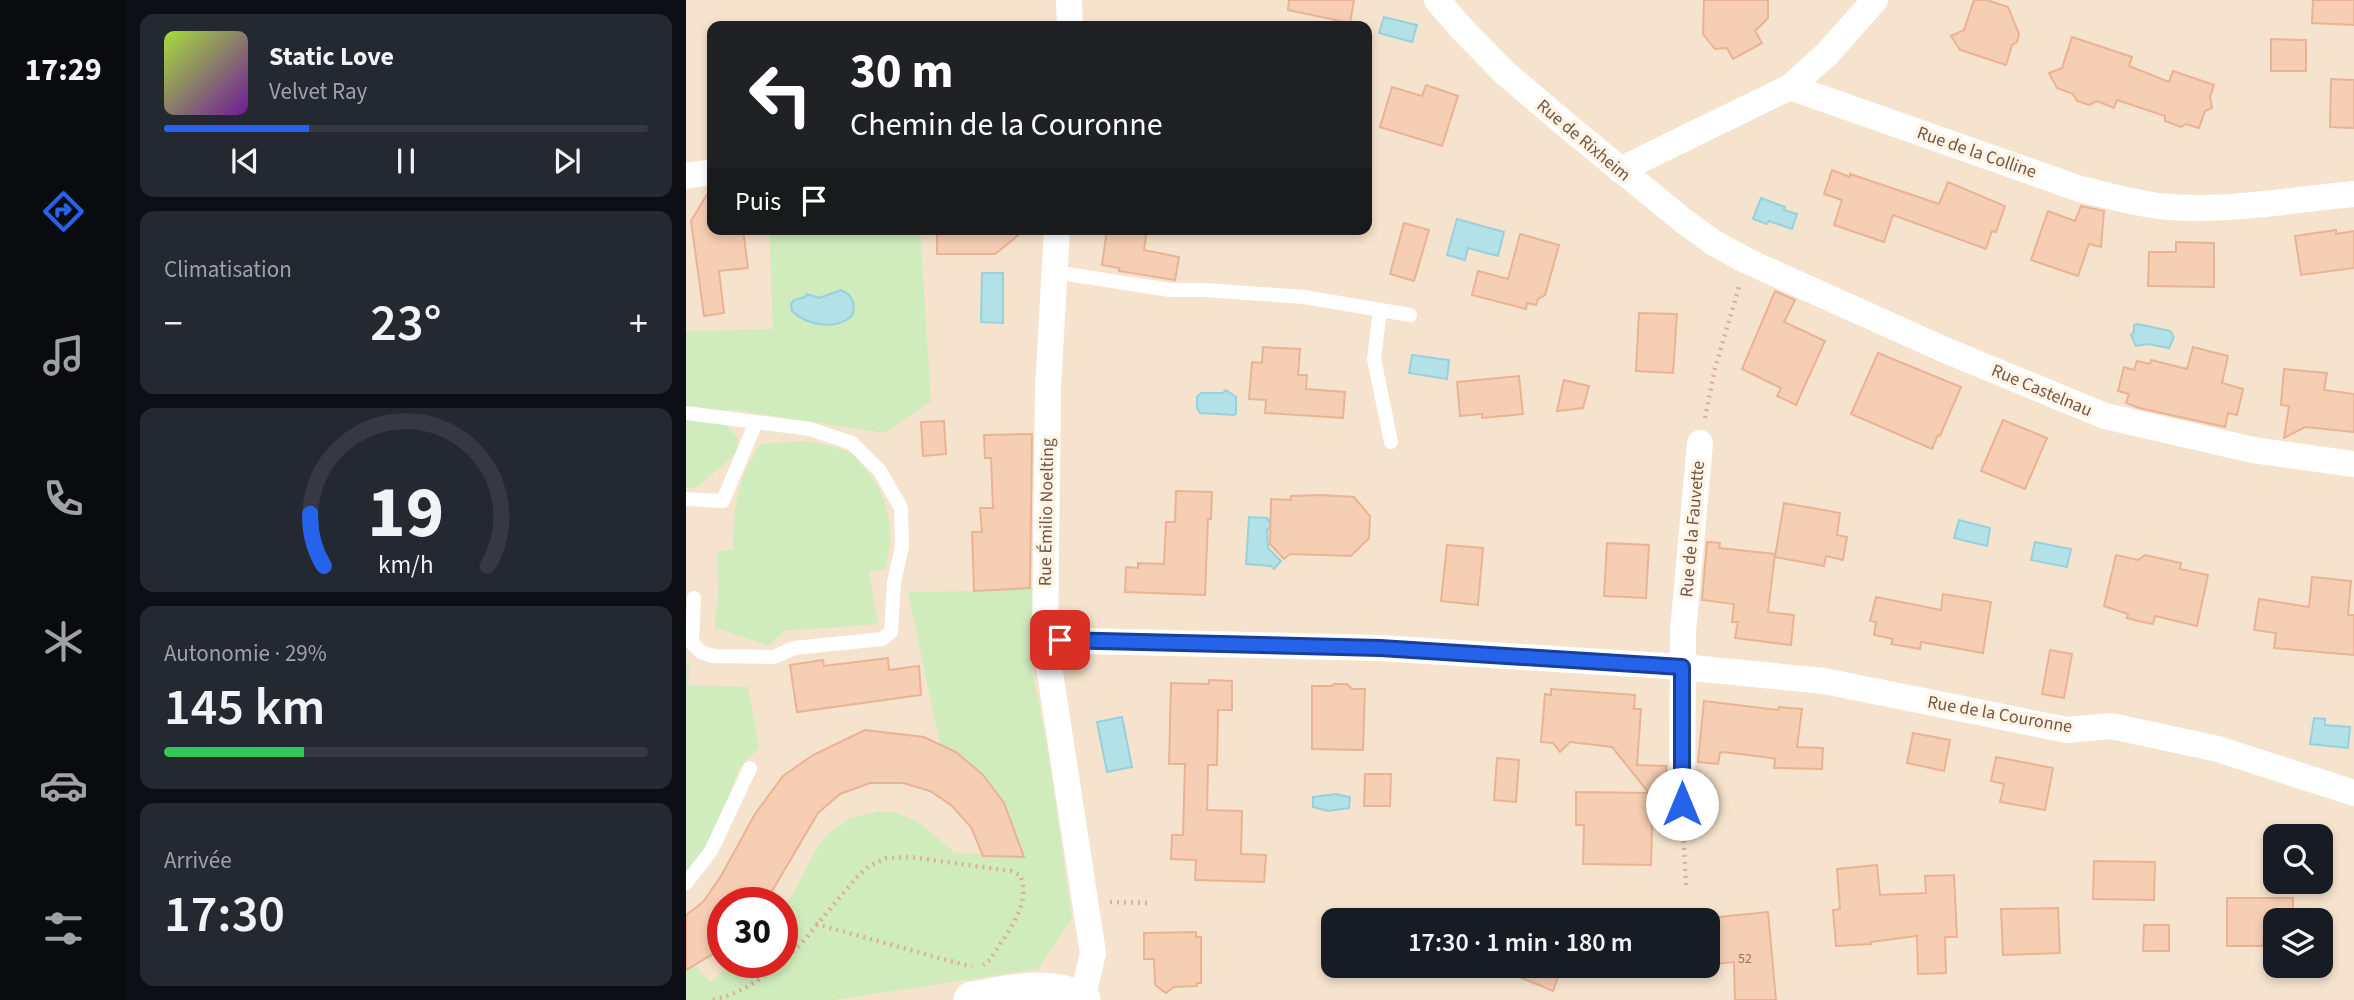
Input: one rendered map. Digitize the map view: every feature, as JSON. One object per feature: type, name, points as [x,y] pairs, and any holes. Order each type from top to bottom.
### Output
[{"type":"main road","points":[[972,1000],[1037,990],[1057,991],[1082,1000]]},
{"type":"street","points":[[1069,0],[1070,21]]},
{"type":"street","name":"Rue de Rixheim","points":[[1437,0],[1505,73],[1620,170],[1714,243],[1747,261]]},
{"type":"street","points":[[1620,170],[1790,87],[1827,54],[1875,0]]},
{"type":"street","name":"Rue de la Colline","points":[[1790,87],[2080,189],[2123,200],[2159,206],[2209,208],[2354,194]]},
{"type":"street","points":[[686,176],[707,173]]},
{"type":"street","name":"Rue Émilio Noelting","points":[[1057,235],[1048,388],[1045,640],[1093,953],[1082,1000]]},
{"type":"street","name":"Rue Castelnau","points":[[1747,261],[2105,416],[2253,450],[2354,464]]},
{"type":"street","name":"Rue de la Fauvette","points":[[1682,804],[1682,667],[1700,443]]},
{"type":"street","name":"Rue de la Couronne","points":[[1045,640],[1380,648],[1682,667],[1824,681],[2067,730],[2111,726],[2218,748],[2354,793]]},
{"type":"lane","points":[[1054,272],[1170,290],[1304,297],[1410,315]]},
{"type":"lane","points":[[1380,310],[1374,359],[1391,442]]},
{"type":"lane","points":[[686,413],[810,429],[852,443],[880,471],[901,508],[902,547],[894,582],[891,632],[882,639],[794,648],[774,657],[713,656],[691,651],[694,598]]},
{"type":"lane","points":[[686,499],[723,501],[756,422]]},
{"type":"lane","points":[[686,883],[711,851],[750,768]]},
{"type":"path","name":"Rue de la Fauvette","points":[[1700,443],[1715,368],[1747,261]]},
{"type":"path","points":[[1682,804],[1686,886]]},
{"type":"path","points":[[798,946],[816,924],[869,866],[886,858],[911,857],[1011,872],[1020,875],[1025,885],[1024,901],[990,960],[978,968],[816,924]]},
{"type":"path","points":[[1106,902],[1147,903]]},
{"type":"path","points":[[713,1000],[726,997],[762,978]]},
{"type":"shaded area","points":[[686,0],[2354,0],[2354,1000],[686,1000]]},
{"type":"green space","points":[[769,235],[920,235],[931,401],[884,433],[727,409],[725,423],[738,438],[737,453],[696,488],[686,488],[686,331],[773,329]]},
{"type":"green space","points":[[806,441],[839,448],[853,455],[873,478],[885,502],[890,542],[885,569],[869,571],[878,624],[784,631],[769,646],[715,628],[718,595],[717,551],[733,550],[734,520],[741,482],[760,444]]},
{"type":"green space","points":[[1036,587],[1030,660],[1047,745],[1072,918],[1038,969],[834,1000],[686,1000],[686,969],[695,965],[710,982],[715,978],[798,978],[797,887],[818,846],[830,832],[850,818],[877,812],[895,812],[918,822],[955,853],[1024,857],[1004,803],[940,745],[908,592]]},
{"type":"green space","points":[[690,662],[688,685],[748,687],[759,748],[739,768],[719,823],[701,856],[686,872],[686,665]]},
{"type":"water","points":[[1384,17],[1417,25],[1412,42],[1379,33]]},
{"type":"water","points":[[1761,198],[1797,214],[1792,229],[1753,219]]},
{"type":"water","points":[[1457,219],[1504,232],[1498,256],[1468,248],[1465,260],[1447,255]]},
{"type":"water","points":[[982,273],[1003,273],[1003,323],[981,322]]},
{"type":"water","points":[[841,290],[851,297],[854,308],[852,316],[845,321],[829,325],[813,323],[792,311],[791,304],[794,300],[807,294],[819,298]]},
{"type":"water","points":[[2134,325],[2170,331],[2174,337],[2169,348],[2148,344],[2136,346],[2131,335]]},
{"type":"water","points":[[1412,355],[1449,360],[1447,379],[1409,373]]},
{"type":"water","points":[[1226,390],[1236,397],[1236,414],[1200,413],[1197,397],[1201,393],[1223,393]]},
{"type":"water","points":[[1249,517],[1267,518],[1272,526],[1267,530],[1268,548],[1281,561],[1274,569],[1271,566],[1246,564]]},
{"type":"water","points":[[1959,520],[1990,528],[1987,546],[1954,538]]},
{"type":"water","points":[[2035,542],[2071,549],[2067,567],[2031,560]]},
{"type":"water","points":[[1122,717],[1132,767],[1107,772],[1097,722]]},
{"type":"water","points":[[2314,718],[2325,719],[2325,725],[2350,727],[2348,748],[2310,744]]},
{"type":"water","points":[[1336,794],[1350,797],[1349,808],[1328,811],[1313,807],[1313,797]]},
{"type":"building","points":[[1289,0],[1354,0],[1350,21],[1288,10]]},
{"type":"building","points":[[1704,0],[1768,0],[1768,18],[1755,31],[1762,43],[1733,59],[1727,48],[1715,49],[1703,34]]},
{"type":"building","points":[[1974,0],[1987,0],[2008,7],[2019,34],[2017,42],[2012,45],[2006,65],[1960,50],[1951,36],[1964,30]]},
{"type":"building","points":[[2313,0],[2354,0],[2354,25],[2312,23]]},
{"type":"building","points":[[2072,37],[2132,57],[2129,66],[2169,82],[2173,71],[2214,85],[2210,97],[2212,108],[2205,111],[2199,128],[2186,124],[2181,127],[2165,121],[2165,116],[2117,100],[2114,108],[2097,101],[2089,105],[2077,101],[2073,94],[2057,88],[2049,73],[2062,68]]},
{"type":"building","points":[[2271,39],[2306,40],[2306,71],[2271,71]]},
{"type":"building","points":[[2331,79],[2354,80],[2354,128],[2330,127]]},
{"type":"building","points":[[1426,85],[1458,96],[1442,146],[1380,127],[1392,87],[1422,96]]},
{"type":"building","points":[[1832,170],[1939,204],[1948,182],[2005,206],[1996,232],[1992,231],[1986,249],[1893,215],[1884,242],[1834,225],[1842,200],[1824,194]]},
{"type":"building","points":[[707,195],[707,235],[744,235],[748,268],[719,271],[724,313],[704,316],[691,221]]},
{"type":"building","points":[[2081,206],[2104,211],[2101,247],[2089,244],[2078,276],[2031,260],[2048,211],[2075,221]]},
{"type":"building","points":[[1404,223],[1429,230],[1414,281],[1390,274]]},
{"type":"building","points":[[2336,230],[2336,234],[2354,231],[2354,268],[2301,275],[2295,236]]},
{"type":"building","points":[[1520,234],[1559,245],[1545,295],[1538,299],[1536,305],[1527,303],[1526,309],[1472,295],[1478,271],[1508,279]]},
{"type":"building","points":[[937,235],[1019,235],[995,254],[937,254]]},
{"type":"building","points":[[1106,235],[1146,235],[1144,250],[1179,257],[1175,280],[1119,271],[1119,268],[1102,265]]},
{"type":"building","points":[[2176,242],[2214,243],[2214,287],[2148,286],[2149,252],[2176,252]]},
{"type":"building","points":[[1775,291],[1795,300],[1784,322],[1825,341],[1796,405],[1777,396],[1781,388],[1742,369]]},
{"type":"building","points":[[1639,313],[1677,314],[1673,373],[1636,371]]},
{"type":"building","points":[[1263,347],[1300,349],[1298,375],[1307,375],[1306,389],[1345,392],[1343,418],[1265,413],[1266,400],[1249,399],[1252,362],[1262,363]]},
{"type":"building","points":[[2193,347],[2228,356],[2222,383],[2243,389],[2237,415],[2228,413],[2225,427],[2126,403],[2129,394],[2118,391],[2124,367],[2134,370],[2137,361],[2150,364],[2151,360],[2187,369]]},
{"type":"building","points":[[1878,353],[1961,387],[1932,449],[1851,414]]},
{"type":"building","points":[[2284,369],[2327,373],[2324,390],[2354,394],[2354,432],[2305,427],[2284,438],[2289,406],[2281,405]]},
{"type":"building","points":[[1519,376],[1523,414],[1482,418],[1482,414],[1460,416],[1457,382]]},
{"type":"building","points":[[1564,380],[1589,386],[1583,408],[1557,411]]},
{"type":"building","points":[[2003,420],[2047,438],[2025,489],[1981,471]]},
{"type":"building","points":[[944,421],[946,454],[923,456],[921,422]]},
{"type":"building","points":[[1032,434],[1030,588],[974,591],[972,532],[982,532],[980,508],[993,508],[991,458],[985,458],[984,435]]},
{"type":"building","points":[[1176,491],[1212,492],[1211,519],[1208,519],[1205,595],[1125,592],[1126,567],[1138,568],[1138,563],[1164,564],[1166,522],[1175,522]]},
{"type":"building","points":[[1291,496],[1354,497],[1370,516],[1369,538],[1351,556],[1290,554],[1284,559],[1270,544],[1271,499],[1291,500]]},
{"type":"building","points":[[1784,503],[1840,513],[1837,535],[1847,537],[1843,560],[1826,556],[1824,566],[1775,557]]},
{"type":"building","points":[[1707,542],[1720,543],[1719,548],[1775,554],[1768,612],[1794,615],[1791,645],[1735,638],[1738,622],[1732,622],[1734,604],[1702,600]]},
{"type":"building","points":[[1607,543],[1649,545],[1646,598],[1604,596]]},
{"type":"building","points":[[1447,545],[1483,548],[1478,605],[1441,601]]},
{"type":"building","points":[[2116,555],[2138,560],[2145,555],[2181,563],[2180,569],[2208,575],[2197,626],[2155,616],[2153,624],[2138,621],[2127,618],[2128,614],[2104,606]]},
{"type":"building","points":[[2312,577],[2351,581],[2348,615],[2354,615],[2354,655],[2274,648],[2276,633],[2254,630],[2259,599],[2309,607]]},
{"type":"building","points":[[1943,594],[1991,602],[1983,653],[1921,642],[1920,649],[1891,644],[1893,639],[1874,635],[1876,622],[1870,621],[1876,597],[1941,610]]},
{"type":"building","points":[[2050,650],[2072,654],[2064,698],[2042,694]]},
{"type":"building","points":[[888,658],[889,670],[919,666],[921,695],[797,712],[790,665],[823,660],[824,666]]},
{"type":"building","points":[[1209,680],[1232,681],[1232,710],[1218,710],[1217,765],[1208,765],[1207,810],[1242,811],[1241,854],[1266,855],[1264,882],[1195,880],[1196,860],[1171,859],[1172,835],[1183,835],[1185,764],[1169,764],[1171,683],[1209,684]]},
{"type":"building","points":[[1334,684],[1365,689],[1363,750],[1312,749],[1312,686]]},
{"type":"building","points":[[1551,689],[1635,695],[1634,709],[1641,709],[1637,765],[1666,766],[1666,797],[1653,796],[1651,865],[1583,864],[1584,825],[1576,825],[1576,792],[1649,793],[1612,747],[1570,742],[1560,752],[1553,743],[1541,742],[1545,694],[1551,695]]},
{"type":"building","points":[[1704,701],[1778,710],[1779,707],[1802,709],[1797,747],[1823,748],[1822,769],[1774,768],[1775,759],[1772,758],[1723,752],[1720,753],[1718,764],[1698,762]]},
{"type":"building","points":[[865,730],[924,737],[956,752],[983,775],[1004,803],[1024,857],[983,856],[971,827],[951,805],[930,791],[903,783],[870,783],[840,794],[818,813],[774,887],[713,887],[755,814],[783,776],[813,755]]},
{"type":"building","points":[[1913,733],[1950,740],[1944,771],[1907,763]]},
{"type":"building","points":[[1996,757],[2053,768],[2045,810],[2000,802],[2004,784],[1991,781]]},
{"type":"building","points":[[1497,758],[1519,760],[1516,802],[1494,800]]},
{"type":"building","points":[[1365,774],[1391,774],[1390,806],[1364,806]]},
{"type":"building","points":[[2094,861],[2155,862],[2154,900],[2093,899]]},
{"type":"building","points":[[1877,865],[1880,895],[1926,893],[1925,876],[1954,875],[1957,937],[1945,937],[1946,973],[1918,974],[1917,936],[1871,944],[1836,946],[1833,910],[1840,909],[1837,869]]},
{"type":"building","points":[[707,896],[707,958],[686,970],[686,915]]},
{"type":"building","points":[[2227,898],[2293,898],[2293,908],[2263,908],[2263,946],[2227,946]]},
{"type":"building","points":[[2058,908],[2060,953],[2003,955],[2001,909]]},
{"type":"building","points":[[1768,912],[1776,1000],[1735,1000],[1734,962],[1720,963],[1720,917]]},
{"type":"building","points":[[2144,925],[2169,925],[2169,951],[2143,951]]},
{"type":"building","points":[[1196,932],[1196,937],[1201,937],[1201,983],[1197,983],[1197,986],[1174,987],[1166,993],[1155,985],[1154,959],[1144,959],[1144,933]]},
{"type":"building","points":[[1522,978],[1558,978],[1553,991]]},
{"type":"route","points":[[1060,640],[1380,648],[1682,667],[1682,804]]}]
